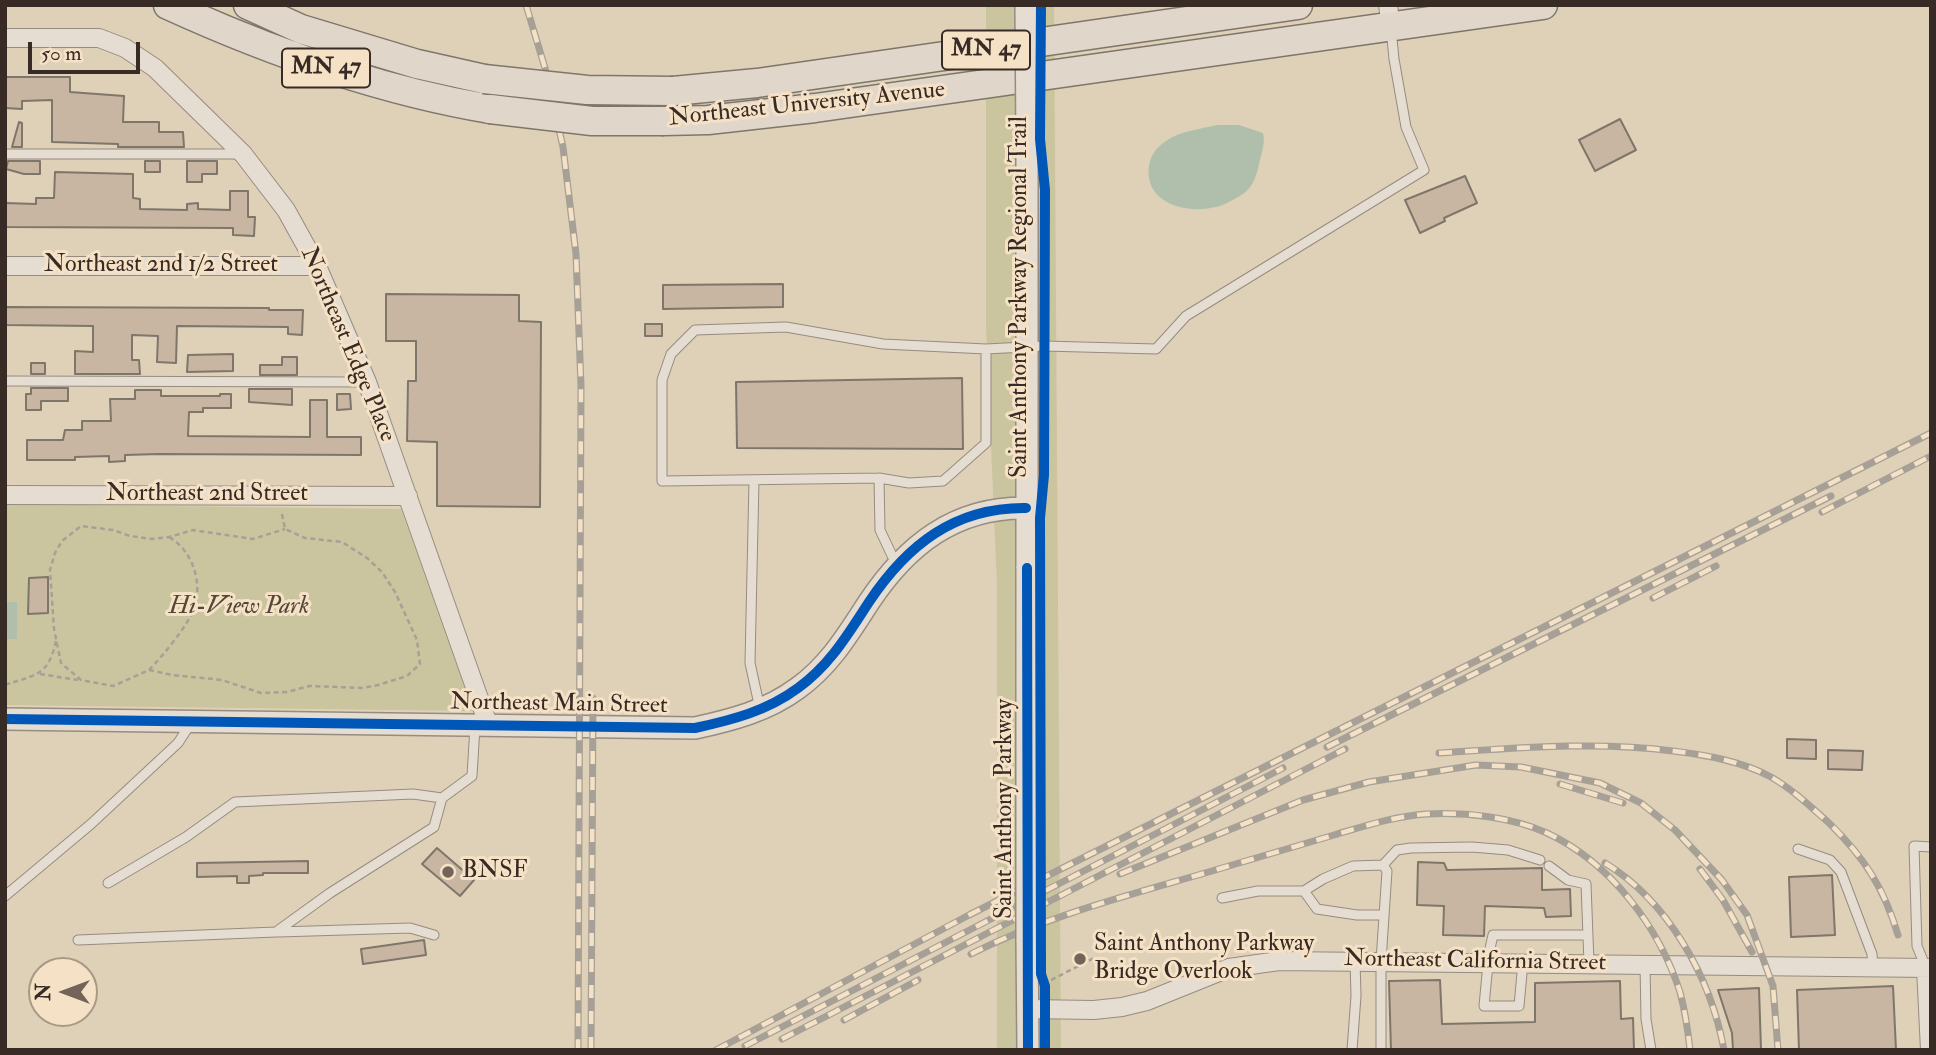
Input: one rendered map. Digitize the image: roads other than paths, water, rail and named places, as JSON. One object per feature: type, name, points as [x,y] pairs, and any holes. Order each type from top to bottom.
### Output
[{"type":"main road","name":"Northeast University Avenue","points":[[168,5],[217,28],[356,78],[422,96],[490,109],[592,121],[708,120],[803,109],[1390,16],[1544,5]]},
{"type":"main road","name":"Northeast University Avenue","points":[[248,5],[301,29],[417,64],[484,79],[587,90],[673,92],[757,83],[1298,5]]},
{"type":"street","name":"Saint Anthony Parkway","points":[[1026,5],[1027,940],[1036,1010],[1028,1050]]},
{"type":"street","name":"Northeast Edge Place","points":[[5,38],[99,38],[125,48],[155,68],[243,153],[286,210],[317,266],[367,382],[408,496],[481,724]]},
{"type":"street","name":"Northeast 2nd 1/2 Street","points":[[5,266],[317,266]]},
{"type":"street","name":"Northeast 2nd Street","points":[[5,495],[408,496]]},
{"type":"street","name":"Northeast Main Street","points":[[5,719],[695,728],[761,711],[799,688],[838,651],[870,600],[897,566],[928,536],[969,516],[1026,508]]},
{"type":"street","name":"Northeast California Street","points":[[1036,1010],[1094,1010],[1147,1001],[1229,968],[1279,961],[1928,968]]},
{"type":"street","points":[[1928,968],[1930,1050]]},
{"type":"lane","points":[[986,349],[986,443],[943,481],[909,483],[879,478],[662,481],[662,380],[671,354],[695,330],[786,327],[883,344],[986,349],[1044,346],[1156,349],[1186,316],[1424,170],[1406,127],[1394,59],[1390,16]]},
{"type":"lane","points":[[5,154],[243,153]]},
{"type":"lane","points":[[5,381],[367,382]]},
{"type":"lane","points":[[879,478],[880,530],[897,566]]},
{"type":"lane","points":[[754,480],[750,663],[761,711]]},
{"type":"lane","points":[[5,896],[91,824],[178,743],[192,720]]},
{"type":"lane","points":[[276,932],[330,893],[434,827],[442,798],[472,776],[481,724]]},
{"type":"lane","points":[[108,883],[186,837],[235,802],[413,794],[442,798]]},
{"type":"lane","points":[[1928,968],[1917,946],[1914,846],[1931,846]]},
{"type":"lane","points":[[1222,898],[1258,891],[1304,891],[1353,866],[1383,865],[1397,850],[1411,848],[1472,847],[1508,850],[1540,860]]},
{"type":"lane","points":[[1798,849],[1830,860],[1841,872],[1868,942],[1872,967]]},
{"type":"lane","points":[[1381,1050],[1381,961],[1387,871],[1383,865]]},
{"type":"lane","points":[[1549,866],[1568,880],[1586,884],[1589,963]]},
{"type":"lane","points":[[1304,891],[1317,909],[1357,915],[1384,915]]},
{"type":"lane","points":[[78,940],[410,928],[434,935]]},
{"type":"lane","points":[[1523,962],[1520,1006],[1485,1006],[1493,935],[1588,934]]},
{"type":"lane","points":[[1352,1050],[1356,996],[1355,961]]},
{"type":"lane","points":[[1645,964],[1646,1019],[1651,1050]]},
{"type":"railway","points":[[526,5],[545,68],[563,147],[576,254],[581,386],[578,1050]]},
{"type":"railway","points":[[716,1050],[969,915],[1931,433]]},
{"type":"railway","points":[[1822,512],[1931,456]]},
{"type":"railway","points":[[1327,747],[1831,496]]},
{"type":"railway","points":[[1653,598],[1716,566]]},
{"type":"railway","points":[[591,1050],[593,698]]},
{"type":"railway","points":[[1439,753],[1556,746],[1615,746],[1698,754],[1748,767],[1786,787],[1841,836],[1871,874],[1886,902],[1898,935]]},
{"type":"railway","points":[[782,1039],[1345,749]]},
{"type":"railway","points":[[1120,874],[1303,800],[1369,782],[1476,765],[1521,767],[1600,783],[1641,803],[1675,830],[1722,880],[1747,915],[1773,986],[1778,1050]]},
{"type":"railway","points":[[745,1046],[1283,768]]},
{"type":"railway","points":[[1560,784],[1623,803]]},
{"type":"railway","points":[[971,954],[1032,927],[1095,905],[1369,825],[1427,814],[1488,817],[1519,823],[1547,833],[1570,846],[1592,861],[1630,899],[1646,921],[1671,968],[1682,999],[1690,1050]]},
{"type":"railway","points":[[1605,863],[1628,879],[1649,899],[1684,944],[1709,996],[1724,1050]]},
{"type":"railway","points":[[1700,869],[1723,900],[1752,952]]},
{"type":"railway","points":[[844,1020],[918,980]]},
{"type":"place","name":"BNSF","points":[[448,872]]},
{"type":"place","name":"Saint Anthony Parkway Bridge Overlook","points":[[1080,959]]},
{"type":"park label","name":"Hi-View Park","points":[[239,608]]}]
